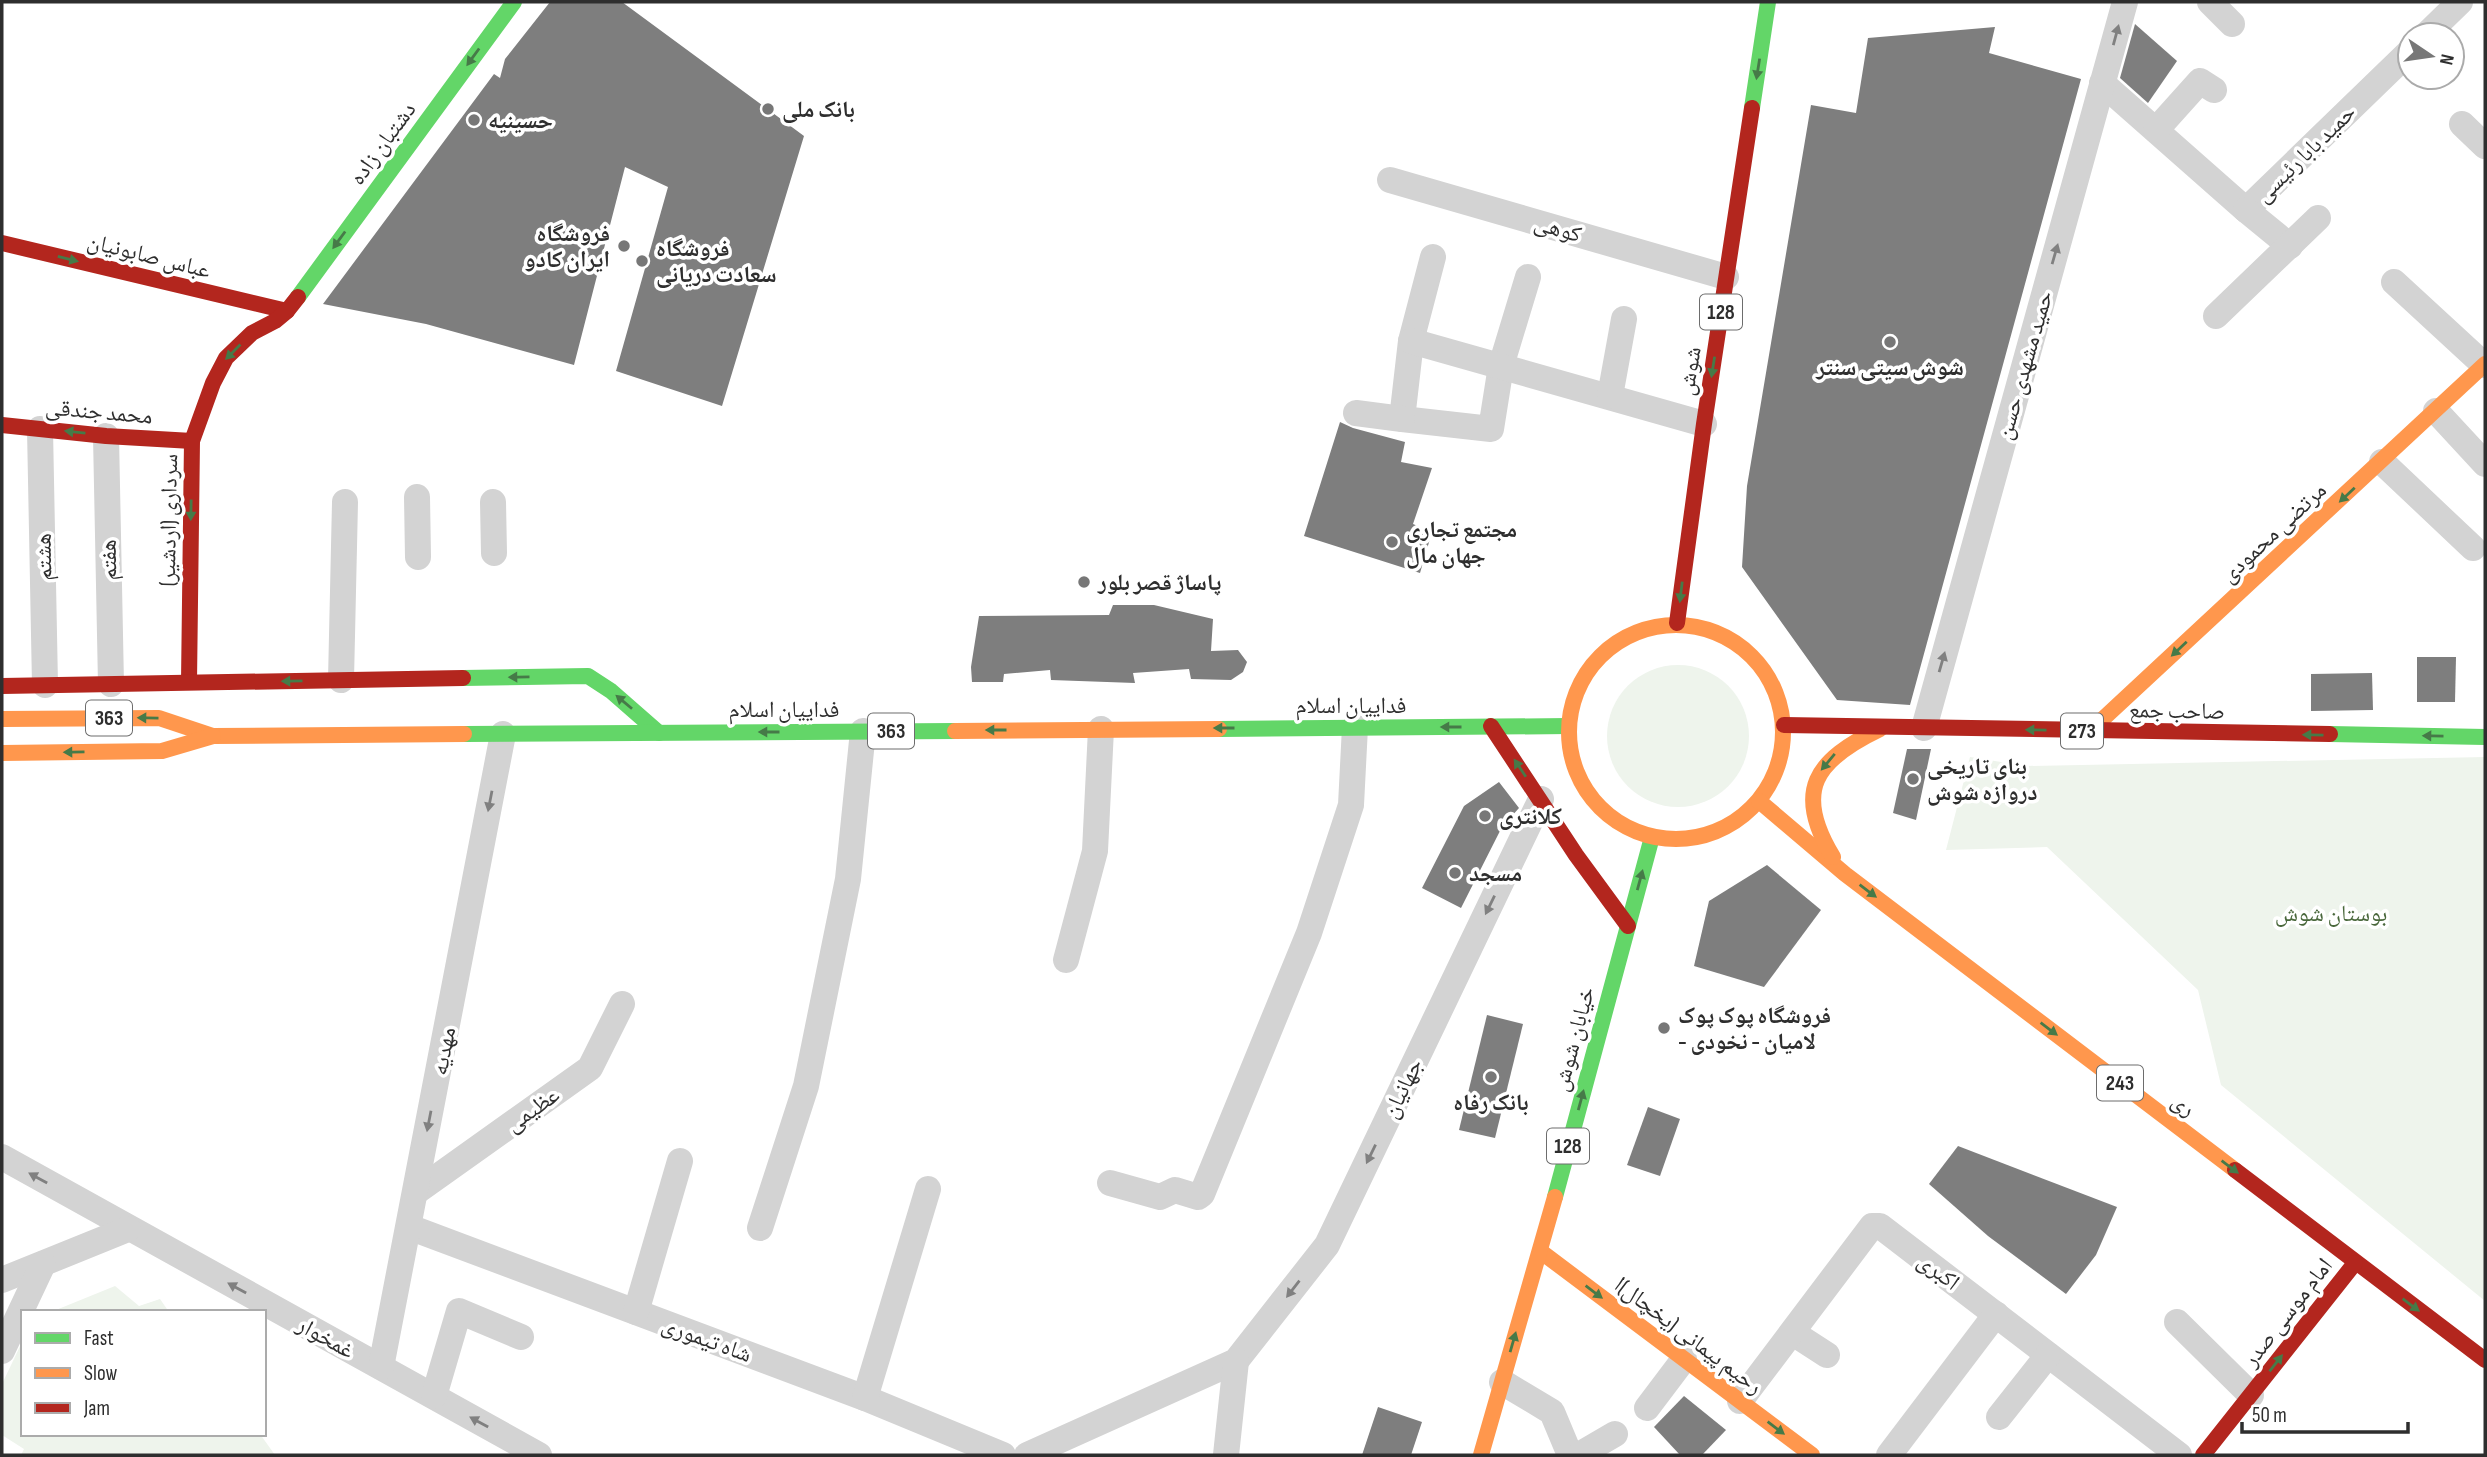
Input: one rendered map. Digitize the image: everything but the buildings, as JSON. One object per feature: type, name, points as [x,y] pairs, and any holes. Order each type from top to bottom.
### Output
[{"type":"main road","name":"دشتبان زاده","points":[[287,311],[514,2]]},
{"type":"main road","name":"شوش","points":[[1677,624],[1704,424],[1768,2]]},
{"type":"main road","name":"عباس صابونیان","points":[[2,243],[287,311]]},
{"type":"main road","name":"سرداری (اردشیر)","points":[[189,682],[192,441],[213,383],[226,358],[252,334],[287,311]]},
{"type":"main road","name":"مرتضی محمودی","points":[[2090,731],[2382,462],[2484,364]]},
{"type":"main road","name":"محمد جندقی","points":[[2,425],[106,436],[192,441]]},
{"type":"main road","points":[[1677,624],[1704,627],[1729,637],[1751,653],[1767,674],[1779,699],[1784,725],[1778,765],[1759,801],[1739,820],[1715,833],[1689,839],[1652,837],[1635,832],[1612,819],[1592,800],[1578,776],[1570,750],[1569,726],[1574,697],[1586,672],[1604,652],[1625,636],[1651,627],[1677,624]]},
{"type":"main road","points":[[2,686],[587,676],[611,691],[659,733]]},
{"type":"main road","name":"فداییان اسلام","points":[[2,719],[159,718],[213,736],[1569,726]]},
{"type":"main road","name":"صاحب جمع","points":[[1784,725],[2485,737]]},
{"type":"main road","points":[[1491,726],[1576,855],[1628,926]]},
{"type":"main road","points":[[1845,874],[1828,850],[1819,831],[1812,813],[1812,793],[1819,773],[1831,757],[1855,740],[1885,727]]},
{"type":"main road","points":[[2,753],[162,751],[213,736]]},
{"type":"main road","name":"ری","points":[[1759,801],[1845,874],[2485,1360]]},
{"type":"main road","name":"خیابان شوش","points":[[1481,1455],[1540,1251],[1652,837]]},
{"type":"main road","name":"رحیم پیمانی (یخچال)ا","points":[[1540,1251],[1812,1455]]},
{"type":"main road","name":"امام موسی صدر","points":[[2203,1455],[2355,1263]]},
{"type":"street","name":"حمید مشهدی حسن","points":[[1924,728],[2124,2]]},
{"type":"street","points":[[2210,2],[2232,24]]},
{"type":"street","points":[[2440,21],[2460,2]]},
{"type":"street","name":"حمید بابا رئیسی","points":[[2102,83],[2246,210],[2396,65]]},
{"type":"street","points":[[2156,130],[2200,81],[2214,90]]},
{"type":"street","points":[[2462,124],[2485,146]]},
{"type":"street","name":"کوهی","points":[[1390,180],[1726,276]]},
{"type":"street","points":[[2246,210],[2290,247]]},
{"type":"street","points":[[2216,316],[2318,218]]},
{"type":"street","points":[[1402,419],[1411,341],[1433,257]]},
{"type":"street","points":[[1356,414],[1491,429],[1501,366],[1528,277]]},
{"type":"street","points":[[2395,282],[2484,364]]},
{"type":"street","points":[[1610,396],[1624,319]]},
{"type":"street","points":[[1411,341],[1704,424]]},
{"type":"street","points":[[2436,411],[2485,464]]},
{"type":"street","name":"هشتم","points":[[40,429],[46,685]]},
{"type":"street","name":"هفتم","points":[[106,436],[111,684]]},
{"type":"street","points":[[2382,462],[2473,548]]},
{"type":"street","points":[[417,497],[418,557]]},
{"type":"street","points":[[341,680],[345,502]]},
{"type":"street","points":[[493,502],[494,553]]},
{"type":"street","points":[[1110,1183],[1160,1197],[1175,1190],[1198,1197],[1202,1194],[1310,933],[1352,805],[1355,727]]},
{"type":"street","points":[[1066,960],[1095,852],[1101,729]]},
{"type":"street","points":[[760,1228],[806,1086],[848,880],[863,731]]},
{"type":"street","name":"مهدیه","points":[[381,1367],[503,734]]},
{"type":"street","name":"جهانیان","points":[[1027,1455],[1236,1361],[1327,1245],[1541,799]]},
{"type":"street","name":"عظیمی","points":[[416,1192],[590,1068],[622,1004]]},
{"type":"street","name":"غمخوار","points":[[2,1157],[539,1455]]},
{"type":"street","points":[[636,1312],[681,1161]]},
{"type":"street","points":[[865,1398],[928,1189]]},
{"type":"street","name":"اکبری","points":[[1740,1401],[1875,1225],[1880,1226],[2179,1455]]},
{"type":"street","name":"شاه تیموری","points":[[409,1227],[865,1398],[1003,1455]]},
{"type":"street","points":[[2,1280],[128,1229]]},
{"type":"street","points":[[21,1310],[43,1264]]},
{"type":"street","points":[[2,1351],[21,1311]]},
{"type":"street","points":[[434,1396],[459,1311],[522,1337]]},
{"type":"street","points":[[1889,1455],[1996,1314]]},
{"type":"street","points":[[2177,1322],[2251,1395]]},
{"type":"street","points":[[1793,1333],[1827,1355]]},
{"type":"street","points":[[1999,1417],[2048,1355]]},
{"type":"street","points":[[1647,1408],[1684,1359]]},
{"type":"street","points":[[1226,1455],[1236,1361]]},
{"type":"street","points":[[1502,1382],[1552,1412],[1570,1455]]},
{"type":"street","points":[[1579,1455],[1615,1434]]},
{"type":"green space","points":[[1678,665],[1705,671],[1728,686],[1743,709],[1749,736],[1743,763],[1728,786],[1705,801],[1678,807],[1651,801],[1628,786],[1613,763],[1607,736],[1613,709],[1628,686],[1651,671]]},
{"type":"green space","name":"بوستان شوش","points":[[1970,757],[2026,766],[2485,757],[2485,1301],[2221,1085],[2198,990],[2047,847],[1946,850]]},
{"type":"green space","points":[[115,1286],[139,1306],[160,1299],[168,1310],[56,1310]]},
{"type":"green space","points":[[21,1344],[21,1436],[261,1436],[275,1455],[21,1455],[24,1449],[2,1435],[2,1384]]},
{"type":"traffic: fast","points":[[298,297],[514,2]]},
{"type":"traffic: fast","points":[[1752,108],[1768,2]]},
{"type":"traffic: fast","points":[[463,678],[588,676],[611,691],[659,733]]},
{"type":"traffic: fast","points":[[1219,729],[1569,726]]},
{"type":"traffic: fast","points":[[464,734],[955,731]]},
{"type":"traffic: fast","points":[[2330,734],[2485,737]]},
{"type":"traffic: fast","points":[[1555,1197],[1652,837]]},
{"type":"traffic: slow","points":[[2090,731],[2485,364]]},
{"type":"traffic: slow","points":[[1676,625],[1717,633],[1752,656],[1775,691],[1783,732],[1775,773],[1752,808],[1717,831],[1676,839],[1635,831],[1600,808],[1577,773],[1569,732],[1577,691],[1600,656],[1635,633],[1676,625]]},
{"type":"traffic: slow","points":[[2,719],[159,718],[213,736],[464,734]]},
{"type":"traffic: slow","points":[[955,731],[1219,729]]},
{"type":"traffic: slow","points":[[1833,857],[1814,814],[1813,796],[1817,780],[1826,766],[1840,753],[1880,729]]},
{"type":"traffic: slow","points":[[2,753],[162,751],[213,736]]},
{"type":"traffic: slow","points":[[1759,801],[1845,874],[2235,1170]]},
{"type":"traffic: slow","points":[[1481,1455],[1555,1197]]},
{"type":"traffic: slow","points":[[1540,1251],[1812,1455]]},
{"type":"traffic: jam","points":[[1677,623],[1752,108]]},
{"type":"traffic: jam","points":[[2,243],[287,311]]},
{"type":"traffic: jam","points":[[189,682],[192,441],[213,383],[226,358],[252,333],[287,311],[298,297]]},
{"type":"traffic: jam","points":[[2,425],[106,436],[192,441]]},
{"type":"traffic: jam","points":[[2,686],[463,678]]},
{"type":"traffic: jam","points":[[1784,725],[2330,734]]},
{"type":"traffic: jam","points":[[1491,726],[1576,855],[1628,926]]},
{"type":"traffic: jam","points":[[2235,1170],[2485,1360]]},
{"type":"traffic: jam","points":[[2203,1455],[2355,1263]]},
{"type":"place","name":"بانک ملی","points":[[768,109]]},
{"type":"place","name":"حسینیه","points":[[474,120]]},
{"type":"place","name":"فروشگاه ایران کادو","points":[[624,246]]},
{"type":"place","name":"فروشگاه سعادت دریانی","points":[[642,261]]},
{"type":"place","name":"شوش سیتی سنتر","points":[[1890,342]]},
{"type":"place","name":"مجتمع تجاری جهان مال","points":[[1392,542]]},
{"type":"place","name":"پاساژ قصر بلور","points":[[1084,582]]},
{"type":"place","name":"بنای تاریخی دروازه شوش","points":[[1913,779]]},
{"type":"place","name":"کلانتری","points":[[1485,816]]},
{"type":"place","name":"مسجد","points":[[1455,873]]},
{"type":"place","name":"فروشگاه پوک پوک - لاميان - نخودی","points":[[1664,1028]]},
{"type":"place","name":"بانک رفاه","points":[[1491,1077]]}]
